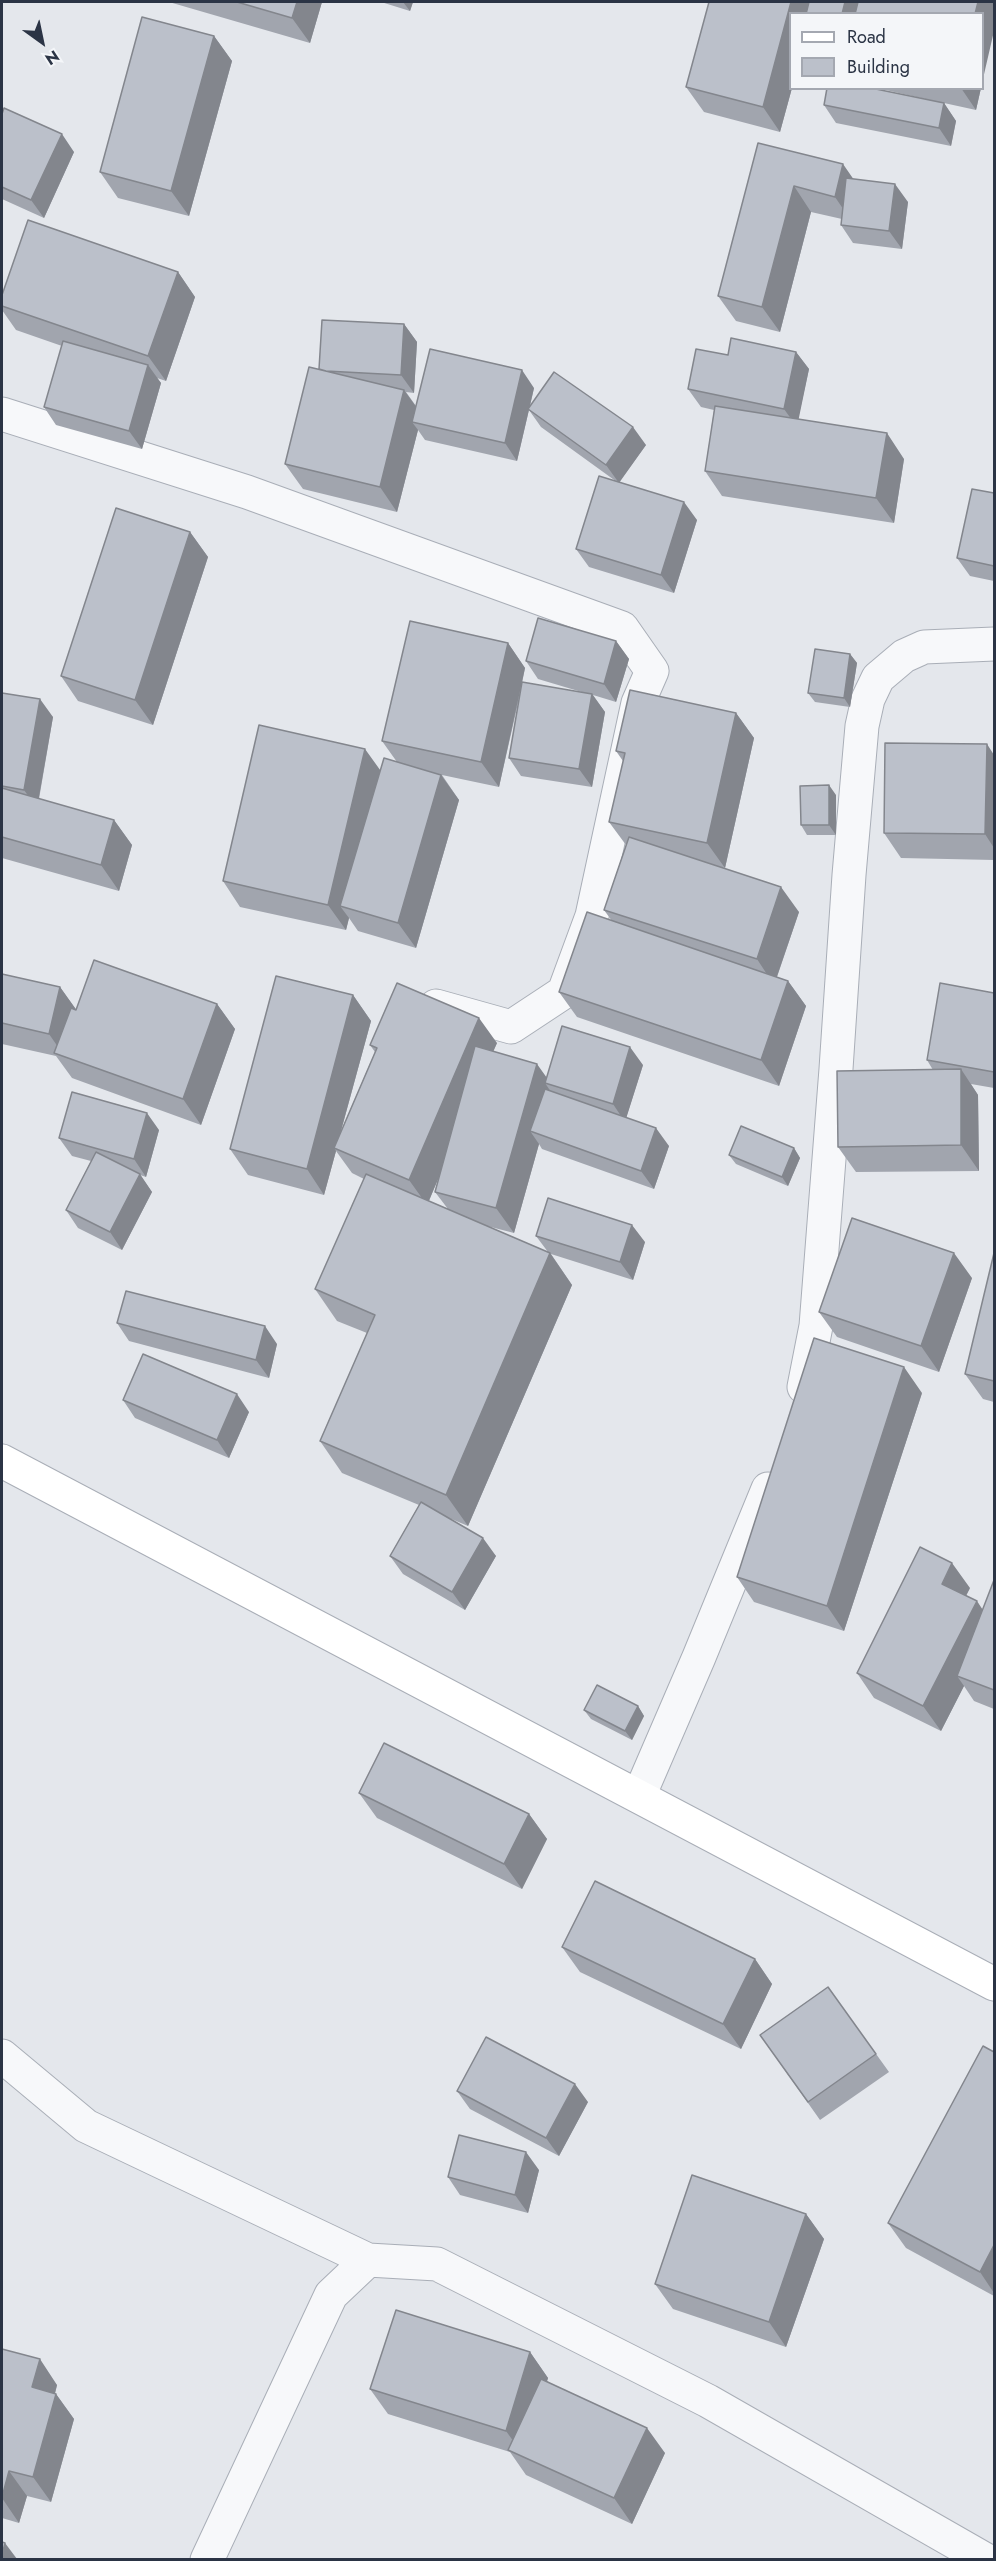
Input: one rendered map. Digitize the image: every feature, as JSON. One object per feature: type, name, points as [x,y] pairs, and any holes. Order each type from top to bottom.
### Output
[{"type":"street","points":[[2,414],[247,492],[622,628],[652,671],[638,703],[591,916],[564,992],[511,1027],[412,999]]},
{"type":"street","points":[[794,1418],[802,1396],[816,1326],[837,1068],[849,875],[862,726],[868,699],[878,678],[904,656],[924,647],[994,644]]},
{"type":"street","points":[[639,1796],[699,1657],[779,1459]]},
{"type":"street","points":[[2,1461],[994,1984]]},
{"type":"street","points":[[2,2056],[86,2126],[368,2260],[437,2264],[708,2402],[986,2559]]},
{"type":"street","points":[[207,2559],[331,2295],[368,2260]]},
{"type":"building","points":[[237,2],[297,2],[292,18]]},
{"type":"building","points":[[709,2],[791,2],[763,107],[686,87]]},
{"type":"building","points":[[809,2],[845,2],[842,12],[806,12]]},
{"type":"building","points":[[858,2],[978,2],[976,12],[856,12]]},
{"type":"building","points":[[142,17],[214,36],[171,191],[100,172]]},
{"type":"building","points":[[827,90],[881,90],[944,103],[939,128],[824,105]]},
{"type":"building","points":[[4,108],[62,134],[31,200],[2,187],[2,114]]},
{"type":"building","points":[[758,143],[843,164],[835,197],[794,186],[762,307],[718,296]]},
{"type":"building","points":[[846,178],[895,184],[889,231],[841,225]]},
{"type":"building","points":[[28,220],[178,272],[148,356],[2,306],[2,295]]},
{"type":"building","points":[[322,320],[404,324],[401,375],[319,369]]},
{"type":"building","points":[[731,338],[796,352],[784,409],[688,389],[696,349],[728,355]]},
{"type":"building","points":[[63,341],[148,365],[129,431],[44,407]]},
{"type":"building","points":[[430,349],[522,370],[505,443],[412,422]]},
{"type":"building","points":[[309,367],[404,390],[380,487],[285,464]]},
{"type":"building","points":[[554,372],[633,427],[606,465],[528,409]]},
{"type":"building","points":[[715,406],[887,433],[876,498],[705,471]]},
{"type":"building","points":[[599,476],[684,502],[661,575],[576,549]]},
{"type":"building","points":[[972,489],[994,493],[994,566],[957,558]]},
{"type":"building","points":[[116,508],[190,532],[135,700],[61,676]]},
{"type":"building","points":[[538,618],[616,641],[604,684],[526,661]]},
{"type":"building","points":[[410,621],[508,643],[481,762],[382,741]]},
{"type":"building","points":[[815,649],[850,654],[844,698],[808,693]]},
{"type":"building","points":[[522,682],[592,694],[579,769],[509,758]]},
{"type":"building","points":[[630,690],[736,713],[707,843],[609,822],[625,753],[616,751]]},
{"type":"building","points":[[2,693],[40,699],[24,790],[2,786]]},
{"type":"building","points":[[259,725],[365,749],[328,905],[223,881]]},
{"type":"building","points":[[885,743],[987,744],[985,834],[884,833]]},
{"type":"building","points":[[384,758],[441,775],[398,923],[340,906]]},
{"type":"building","points":[[829,785],[829,825],[801,825],[800,786]]},
{"type":"building","points":[[2,788],[114,820],[101,865],[2,837]]},
{"type":"building","points":[[629,837],[781,887],[757,959],[604,910]]},
{"type":"building","points":[[587,912],[788,981],[761,1060],[559,992]]},
{"type":"building","points":[[94,960],[217,1004],[183,1099],[54,1053],[71,1008],[76,1010]]},
{"type":"building","points":[[2,974],[60,987],[49,1034],[2,1023]]},
{"type":"building","points":[[276,976],[353,995],[307,1169],[230,1149]]},
{"type":"building","points":[[397,983],[479,1018],[409,1180],[334,1148],[377,1048],[370,1045]]},
{"type":"building","points":[[940,983],[994,993],[994,1072],[927,1060]]},
{"type":"building","points":[[562,1026],[630,1047],[613,1104],[545,1083]]},
{"type":"building","points":[[475,1046],[537,1064],[496,1208],[435,1192]]},
{"type":"building","points":[[961,1069],[961,1145],[838,1147],[837,1071]]},
{"type":"building","points":[[545,1089],[656,1128],[641,1171],[530,1131]]},
{"type":"building","points":[[72,1092],[147,1113],[134,1159],[59,1138]]},
{"type":"building","points":[[741,1126],[794,1148],[782,1177],[729,1155]]},
{"type":"building","points":[[96,1152],[140,1174],[110,1232],[66,1210]]},
{"type":"building","points":[[366,1174],[550,1253],[446,1495],[320,1441],[375,1315],[315,1289]]},
{"type":"building","points":[[548,1198],[632,1225],[620,1262],[536,1236]]},
{"type":"building","points":[[852,1218],[954,1253],[921,1346],[819,1312]]},
{"type":"building","points":[[994,1253],[994,1381],[965,1374]]},
{"type":"building","points":[[126,1291],[265,1326],[256,1360],[117,1323]]},
{"type":"building","points":[[814,1338],[904,1367],[827,1606],[737,1577]]},
{"type":"building","points":[[143,1354],[237,1394],[217,1440],[123,1400]]},
{"type":"building","points":[[421,1502],[483,1538],[452,1592],[390,1556]]},
{"type":"building","points":[[920,1547],[952,1563],[942,1584],[977,1601],[923,1706],[857,1673]]},
{"type":"building","points":[[994,1580],[994,1690],[957,1676]]},
{"type":"building","points":[[597,1685],[638,1706],[625,1731],[584,1710]]},
{"type":"building","points":[[384,1743],[529,1814],[504,1864],[359,1793]]},
{"type":"building","points":[[595,1881],[755,1959],[723,2024],[562,1947]]},
{"type":"building","points":[[828,1987],[876,2054],[808,2102],[760,2035]]},
{"type":"building","points":[[486,2037],[575,2084],[546,2138],[457,2091]]},
{"type":"building","points":[[983,2046],[994,2052],[994,2245],[980,2272],[888,2223]]},
{"type":"building","points":[[459,2135],[526,2152],[515,2195],[448,2177]]},
{"type":"building","points":[[692,2175],[806,2214],[769,2322],[655,2284]]},
{"type":"building","points":[[396,2310],[530,2352],[506,2431],[370,2389]]},
{"type":"building","points":[[2,2349],[40,2359],[32,2387],[56,2394],[33,2477],[9,2471],[2,2497]]},
{"type":"building","points":[[541,2379],[647,2428],[614,2498],[508,2450]]}]
